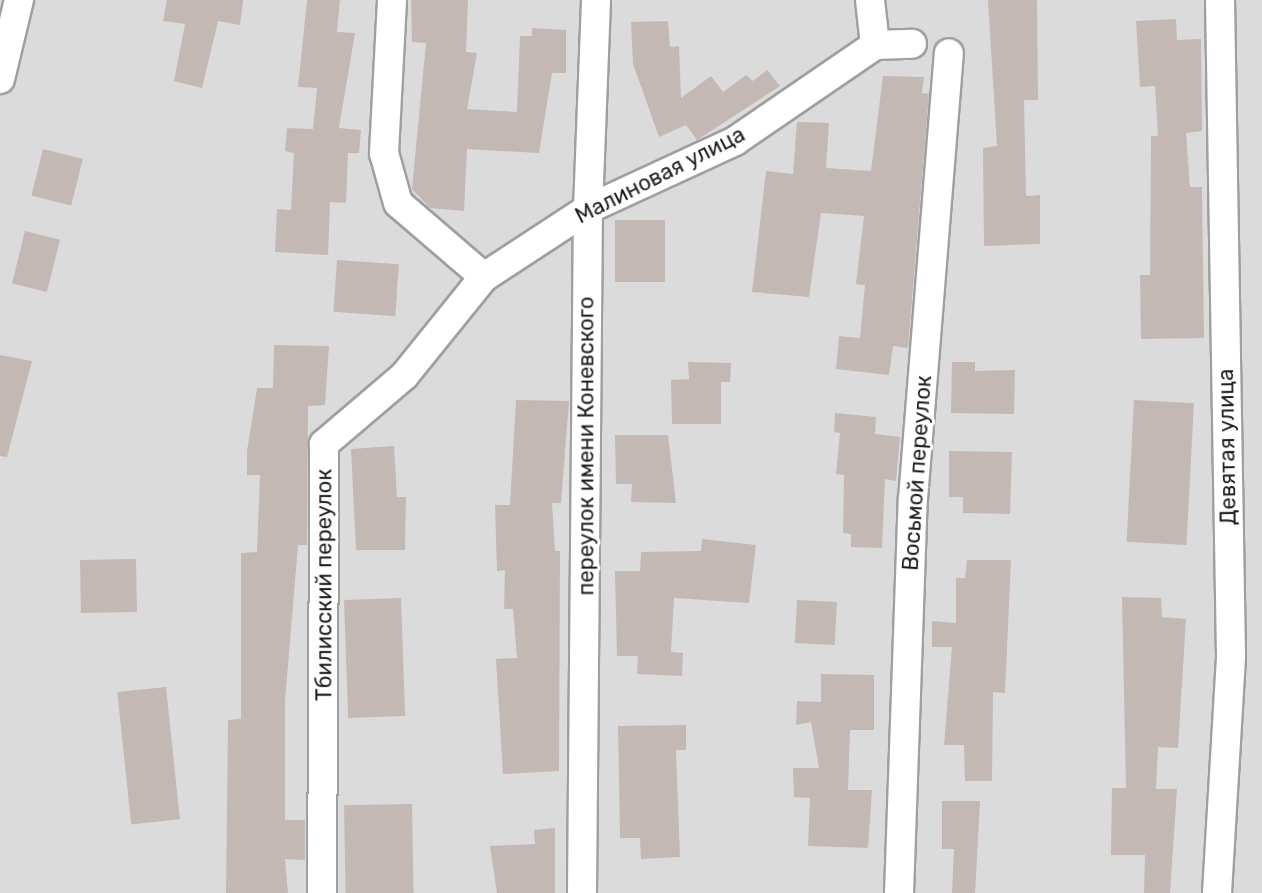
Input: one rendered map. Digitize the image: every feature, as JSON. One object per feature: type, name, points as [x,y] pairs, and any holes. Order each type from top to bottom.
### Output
[{"type":"street","points":[[0,79],[19,0]]},
{"type":"street","points":[[392,0],[384,153],[398,203],[484,277]]},
{"type":"street","name":"переулок имени Коневского","points":[[582,893],[588,209],[596,0]]},
{"type":"street","points":[[870,0],[875,45],[912,44]]},
{"type":"street","name":"Девятая улица","points":[[1217,893],[1231,656],[1220,0]]},
{"type":"street","name":"Малиновая улица","points":[[484,277],[588,209],[735,141],[875,45]]},
{"type":"street","name":"Восьмой переулок","points":[[899,893],[913,499],[949,53]]},
{"type":"street","name":"Тбилисский переулок","points":[[322,893],[324,444],[404,376],[484,277]]},
{"type":"shaded area","points":[[0,0],[1262,0],[1262,893],[0,893]]},
{"type":"building","points":[[167,0],[243,0],[240,25],[218,21],[202,88],[174,81],[185,24],[163,21]]},
{"type":"building","points":[[307,0],[340,0],[337,32],[355,33],[339,128],[361,130],[359,153],[348,153],[346,203],[330,202],[328,255],[275,252],[277,209],[291,210],[294,153],[285,151],[287,128],[313,129],[317,88],[298,87]]},
{"type":"building","points":[[411,0],[468,0],[466,52],[477,53],[467,109],[517,112],[520,36],[532,36],[532,28],[566,30],[566,73],[552,73],[539,153],[467,149],[464,211],[430,208],[412,189],[426,43],[412,42]]},
{"type":"building","points":[[988,0],[1037,0],[1038,100],[1024,100],[1026,196],[1040,195],[1040,244],[984,246],[983,148],[997,146]]},
{"type":"building","points":[[1176,19],[1177,40],[1201,39],[1202,131],[1186,133],[1190,187],[1202,187],[1204,338],[1141,339],[1140,275],[1150,275],[1151,136],[1158,136],[1155,86],[1140,87],[1136,21]]},
{"type":"building","points":[[668,21],[670,47],[679,46],[681,98],[711,76],[723,92],[746,75],[753,81],[767,70],[780,86],[697,140],[686,125],[659,137],[633,64],[631,22]]},
{"type":"building","points":[[883,76],[924,77],[922,93],[929,94],[908,348],[893,346],[889,375],[836,369],[839,336],[860,338],[865,285],[856,284],[864,216],[821,213],[809,297],[752,292],[766,171],[793,174],[797,122],[829,123],[826,168],[871,171]]},
{"type":"building","points":[[43,149],[83,159],[71,205],[31,196]]},
{"type":"building","points":[[615,220],[665,220],[665,282],[615,282]]},
{"type":"building","points":[[25,231],[60,240],[47,292],[12,283]]},
{"type":"building","points":[[337,260],[399,264],[395,316],[333,312]]},
{"type":"building","points":[[274,345],[329,346],[325,405],[308,406],[307,545],[298,545],[285,701],[285,820],[305,820],[305,860],[285,859],[288,893],[226,893],[228,720],[241,719],[241,553],[257,552],[260,475],[247,475],[247,451],[257,388],[273,388]]},
{"type":"building","points":[[0,355],[32,361],[7,457],[0,456]]},
{"type":"building","points":[[688,362],[731,363],[730,382],[721,382],[721,424],[672,424],[671,380],[689,379]]},
{"type":"building","points":[[952,362],[975,362],[975,371],[1015,370],[1014,414],[951,413]]},
{"type":"building","points":[[516,400],[569,401],[561,503],[552,503],[555,551],[560,551],[559,771],[503,774],[496,659],[517,658],[513,609],[504,609],[505,570],[497,571],[495,505],[510,505]]},
{"type":"building","points":[[1134,400],[1194,403],[1186,545],[1127,542]]},
{"type":"building","points":[[835,413],[876,417],[875,434],[900,437],[896,481],[885,479],[882,548],[851,547],[851,534],[843,533],[844,475],[836,474],[840,433],[834,432]]},
{"type":"building","points":[[615,435],[668,435],[676,503],[631,502],[632,484],[616,484]]},
{"type":"building","points":[[394,446],[397,497],[406,497],[405,550],[356,550],[351,449]]},
{"type":"building","points":[[949,451],[1012,452],[1010,514],[963,513],[963,497],[949,497]]},
{"type":"building","points":[[702,539],[756,545],[749,603],[674,598],[671,652],[683,653],[682,676],[637,674],[638,656],[617,656],[615,571],[640,571],[641,552],[701,551]]},
{"type":"building","points":[[136,559],[137,612],[81,613],[80,560]]},
{"type":"building","points":[[967,560],[1011,560],[1005,693],[993,692],[992,781],[965,781],[964,745],[944,745],[952,647],[932,647],[932,621],[956,623],[956,578],[965,578]]},
{"type":"building","points":[[1122,597],[1161,598],[1162,617],[1186,619],[1178,748],[1158,747],[1156,789],[1177,789],[1170,893],[1144,893],[1145,855],[1111,855],[1112,788],[1126,788]]},
{"type":"building","points":[[401,598],[405,716],[348,718],[344,600]]},
{"type":"building","points":[[797,600],[837,602],[835,645],[795,643]]},
{"type":"building","points":[[821,674],[874,675],[874,730],[850,730],[848,790],[872,790],[868,848],[808,846],[810,798],[794,797],[793,768],[819,768],[811,722],[796,725],[797,701],[821,702]]},
{"type":"building","points":[[166,687],[180,819],[131,824],[117,692]]},
{"type":"building","points":[[686,725],[686,750],[676,750],[680,857],[641,859],[640,838],[620,838],[618,726]]},
{"type":"building","points":[[942,801],[980,801],[975,893],[952,893],[954,849],[942,849]]},
{"type":"building","points":[[412,804],[414,893],[346,893],[344,805]]},
{"type":"building","points":[[555,828],[555,893],[497,893],[490,846],[535,844],[534,830]]}]
